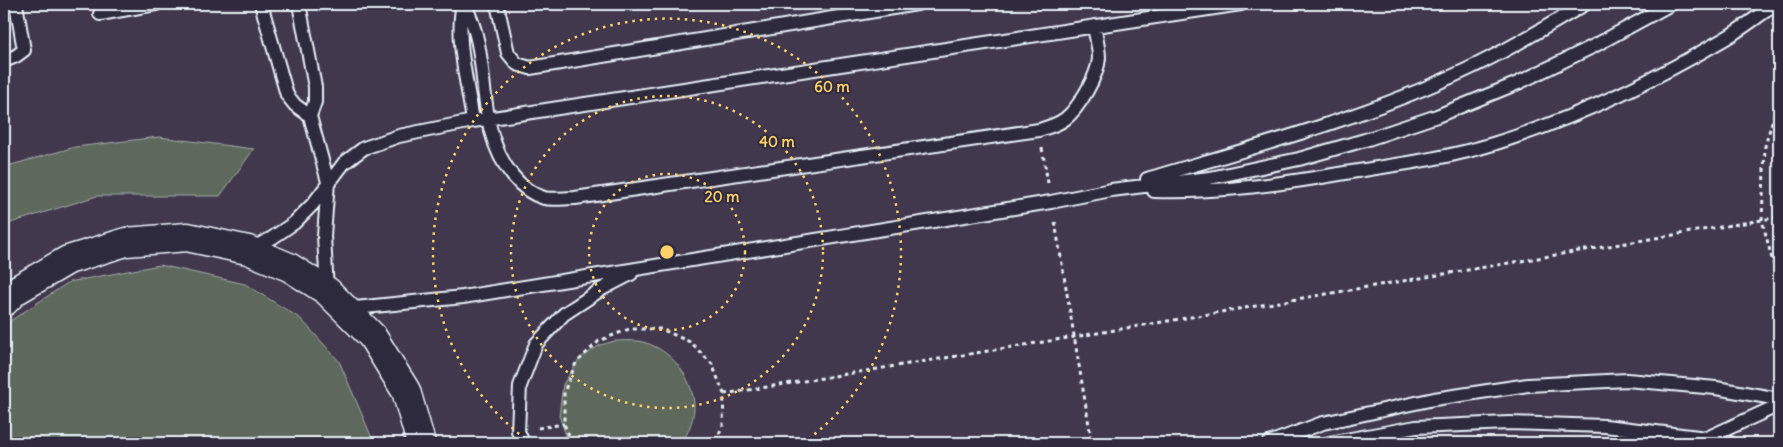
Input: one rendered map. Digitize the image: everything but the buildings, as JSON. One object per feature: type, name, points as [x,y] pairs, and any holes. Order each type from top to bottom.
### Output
[{"type":"main road","points":[[4,302],[15,290],[68,260],[126,242],[187,237],[248,250],[289,267],[336,300],[372,336],[406,391],[421,443]]},
{"type":"lane","points":[[4,61],[24,50],[16,4]]},
{"type":"lane","points":[[100,14],[156,4]]},
{"type":"lane","points":[[261,4],[287,95],[295,105],[310,116]]},
{"type":"lane","points":[[299,4],[315,87],[315,102],[310,116],[328,182],[324,236],[336,300],[463,297],[1052,202],[1111,190],[1210,178],[1300,159],[1437,116],[1518,83],[1594,46],[1670,4]]},
{"type":"lane","points":[[464,4],[469,12],[476,34],[488,119],[494,143],[507,169],[523,188],[544,198],[575,198],[1039,130],[1053,126],[1066,118],[1077,106],[1094,75],[1099,60],[1094,27]]},
{"type":"lane","points":[[464,4],[461,14],[461,37],[473,122]]},
{"type":"lane","points":[[497,4],[508,53],[517,64],[530,68],[917,4]]},
{"type":"lane","points":[[1156,4],[1159,17]]},
{"type":"lane","points":[[248,250],[272,238],[294,223],[313,204],[344,163],[364,148],[399,136],[488,119],[1241,4]]},
{"type":"lane","points":[[1111,190],[1285,138],[1373,108],[1466,70],[1549,26],[1585,4]]},
{"type":"lane","points":[[1111,190],[1190,192],[1247,187],[1422,160],[1492,144],[1570,116],[1649,80],[1728,37],[1776,4]]},
{"type":"lane","points":[[524,443],[518,431],[520,386],[536,344],[564,314],[602,289],[643,269]]},
{"type":"lane","points":[[1269,443],[1323,423],[1434,399],[1528,385],[1627,380],[1716,388],[1779,399]]},
{"type":"lane","points":[[1707,438],[1779,405]]},
{"type":"lane","points":[[1329,443],[1416,427],[1509,423],[1605,426],[1707,438],[1730,443]]},
{"type":"path","points":[[1779,98],[1765,146],[1762,220],[1773,263],[1779,274]]},
{"type":"path","points":[[1039,130],[1092,443]]},
{"type":"path","points":[[724,394],[1074,337],[1779,217]]},
{"type":"path","points":[[572,443],[564,424],[564,392],[576,363],[599,341],[629,329],[661,329],[690,342],[712,364],[724,394],[723,426],[716,443]]},
{"type":"path","points":[[518,431],[564,424]]},
{"type":"green space","points":[[159,137],[254,149],[220,196],[97,196],[4,225],[4,167],[75,147]]},
{"type":"green space","points":[[160,265],[245,284],[301,319],[339,361],[372,438],[372,443],[4,443],[4,325],[69,282]]},
{"type":"green space","points":[[615,341],[635,341],[649,344],[668,355],[683,372],[692,392],[694,413],[682,443],[570,443],[559,416],[563,384],[580,358],[600,345]]}]
